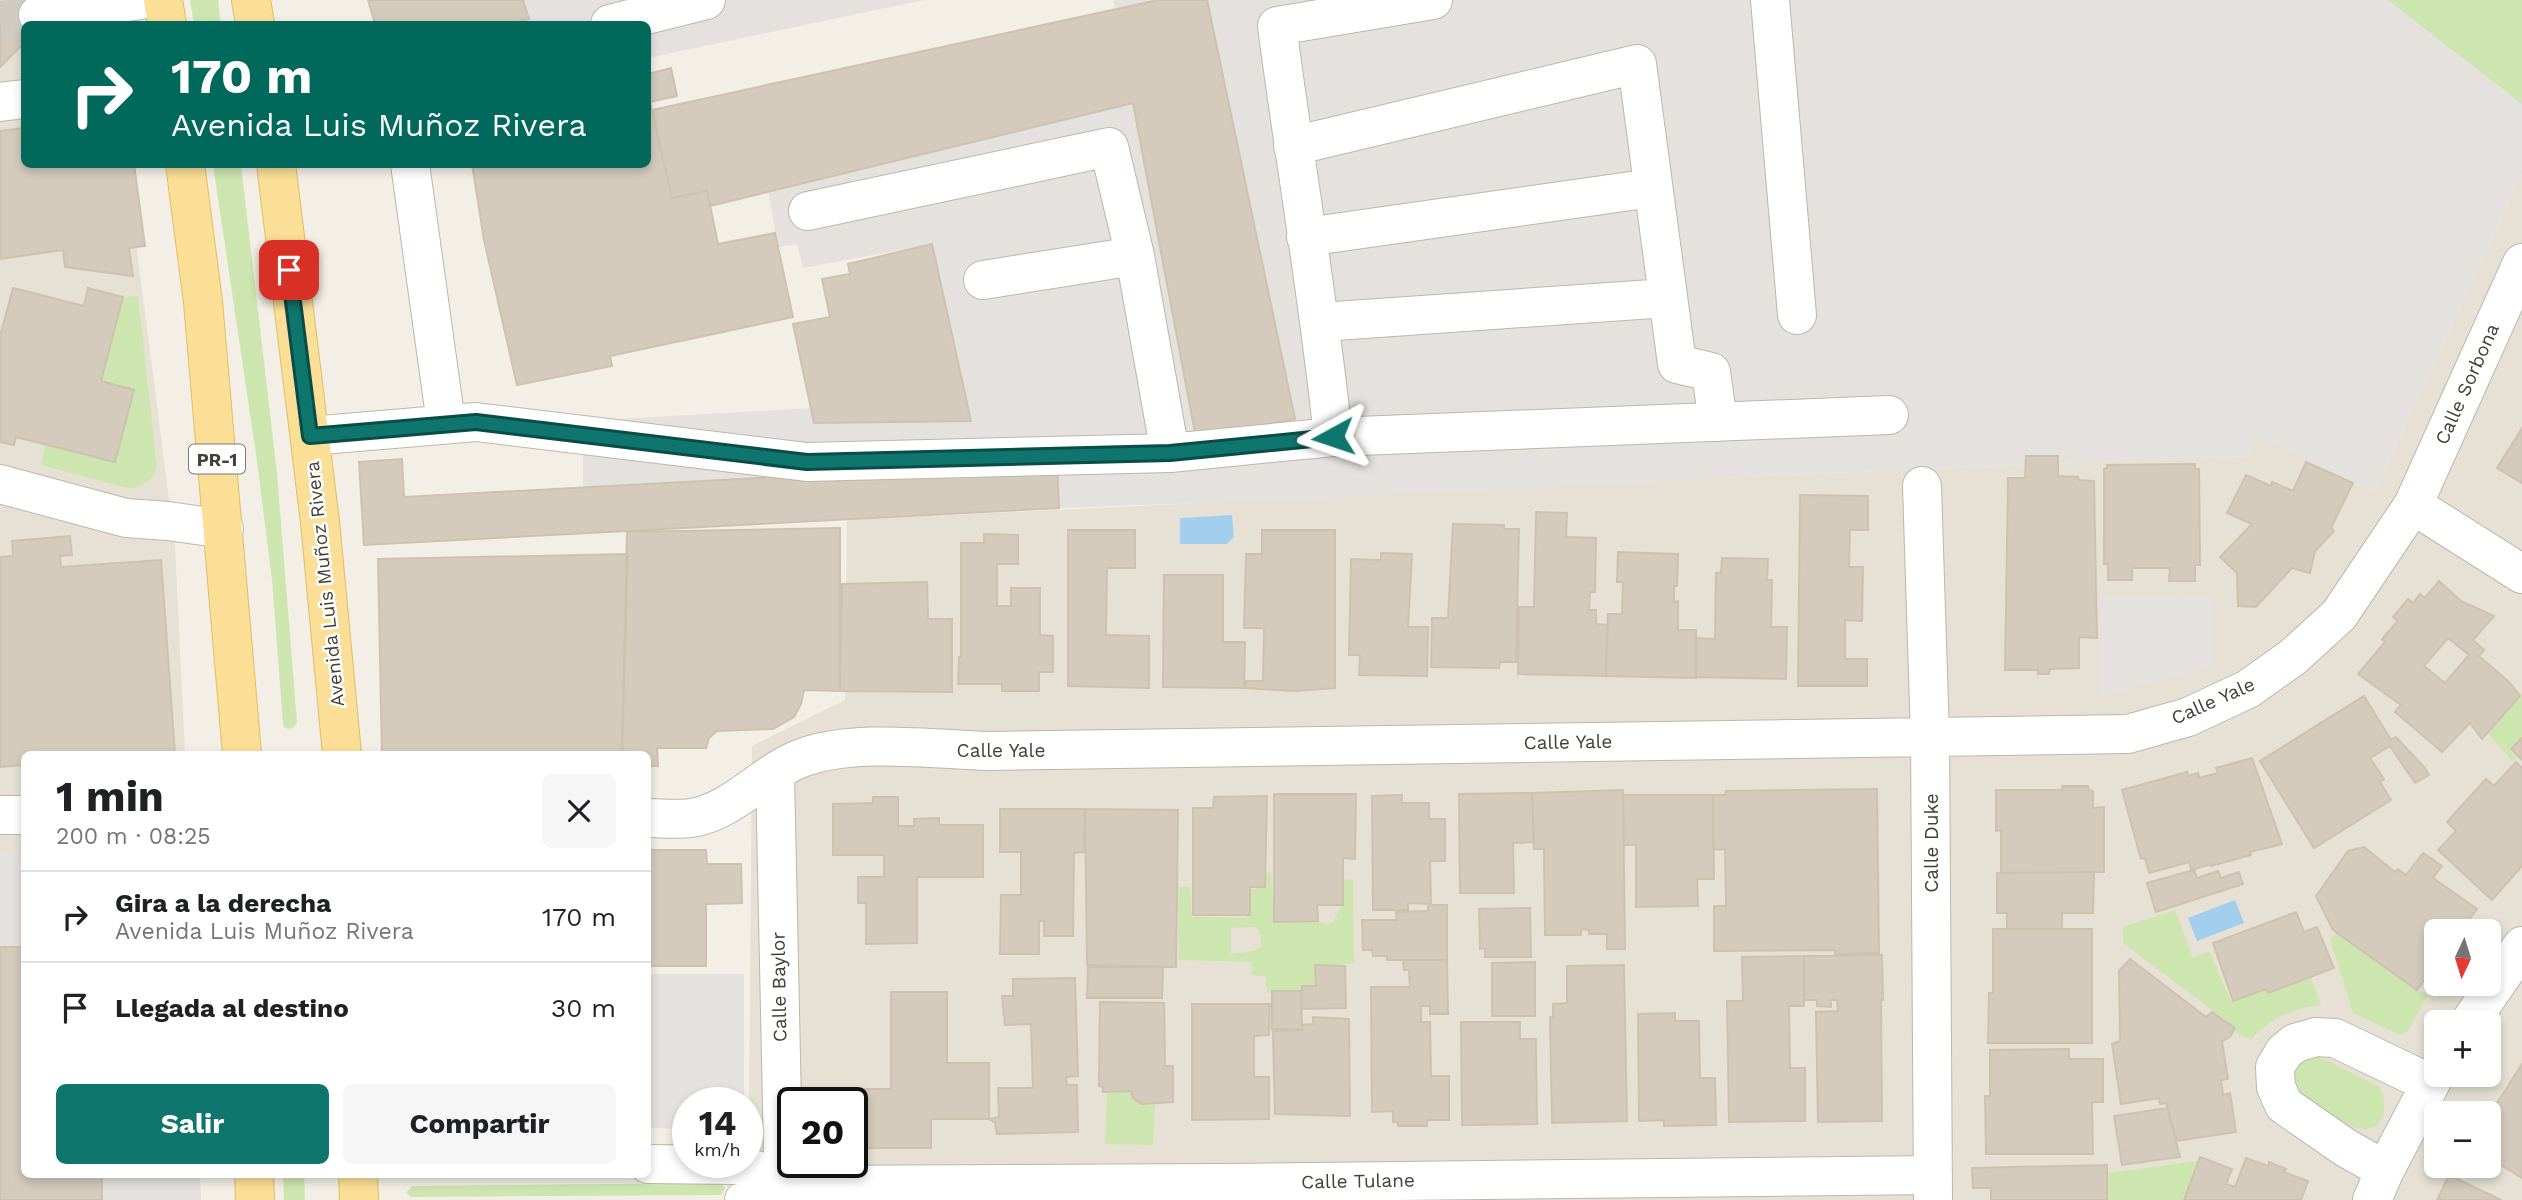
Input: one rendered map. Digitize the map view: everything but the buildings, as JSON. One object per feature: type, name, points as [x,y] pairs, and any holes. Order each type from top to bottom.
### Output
[{"type":"main road","points":[[163,0],[166,21]]},
{"type":"main road","points":[[251,0],[254,21]]},
{"type":"main road","name":"PR-1","points":[[186,168],[203,302],[242,751]]},
{"type":"main road","name":"Avenida Luis Muñoz Rivera","points":[[276,168],[320,522],[342,751]]},
{"type":"main road","points":[[254,1178],[255,1200]]},
{"type":"main road","points":[[358,1178],[359,1200]]},
{"type":"street","points":[[38,15],[141,0]]},
{"type":"street","points":[[622,21],[706,0]]},
{"type":"street","points":[[1333,437],[1321,322],[1306,237],[1277,26],[1433,0]]},
{"type":"street","points":[[1769,0],[1797,315]]},
{"type":"street","points":[[1293,146],[1637,64],[1677,364],[1711,372],[1718,422]]},
{"type":"street","points":[[808,211],[1109,147],[1135,256],[1170,453]]},
{"type":"street","points":[[411,168],[446,424]]},
{"type":"street","points":[[1306,237],[1653,188]]},
{"type":"street","points":[[983,280],[1135,256]]},
{"type":"street","name":"Calle Sorbona","points":[[2413,505],[2522,263]]},
{"type":"street","points":[[1321,322],[1667,298]]},
{"type":"street","points":[[310,436],[476,422],[807,462],[1170,453],[1333,437],[1889,415]]},
{"type":"street","points":[[0,484],[126,518],[224,529]]},
{"type":"street","name":"Calle Duke","points":[[1922,486],[1930,736],[1933,1187]]},
{"type":"street","points":[[2413,505],[2522,574]]},
{"type":"street","name":"Calle Yale","points":[[651,818],[691,818],[719,809],[797,760],[827,750],[853,748],[987,751],[2128,734],[2188,717],[2248,689],[2293,657],[2339,615],[2413,505]]},
{"type":"street","name":"Calle Baylor","points":[[775,774],[784,1192]]},
{"type":"street","points":[[0,815],[21,814]]},
{"type":"street","points":[[2478,1010],[2522,946]]},
{"type":"street","points":[[2424,1075],[2335,1038],[2316,1037],[2295,1043],[2284,1052],[2275,1068],[2276,1087],[2284,1105],[2346,1148],[2378,1185],[2427,1087]]},
{"type":"street","name":"Calle Tulane","points":[[651,1164],[736,1165],[756,1170],[784,1192]]},
{"type":"street","name":"Calle Tulane","points":[[744,1200],[784,1192],[1933,1187]]},
{"type":"shaded area","points":[[0,0],[102,0],[34,21],[21,21],[21,168],[126,168],[175,545],[185,751],[21,751],[21,1177],[0,1200]]},
{"type":"shaded area","points":[[523,0],[924,0],[651,57],[651,21],[529,21]]},
{"type":"shaded area","points":[[1113,0],[1158,0],[1115,9]]},
{"type":"shaded area","points":[[1207,0],[2388,0],[2522,104],[2522,174],[2375,491],[2256,437],[2250,456],[1059,508],[1057,463],[583,488],[583,421],[811,408],[815,423],[970,421],[932,244],[803,268],[797,244],[778,247],[768,191],[1133,103],[1196,437],[1294,419]]},
{"type":"shaded area","points":[[2522,174],[2522,1200],[752,1200],[751,1178],[763,1178],[763,1087],[749,1087],[752,746],[845,700],[847,520],[1806,474],[2250,456],[2256,436],[2375,491]]},
{"type":"shaded area","points":[[2099,597],[2213,598],[2213,666],[2098,698]]},
{"type":"shaded area","points":[[21,852],[21,947],[0,947],[0,853]]},
{"type":"shaded area","points":[[651,974],[744,974],[744,1087],[672,1087],[672,1129],[651,1128]]},
{"type":"shaded area","points":[[102,1178],[200,1178],[201,1200],[102,1200]]},
{"type":"green space","points":[[190,0],[218,0],[221,21],[194,21]]},
{"type":"green space","points":[[2356,0],[2522,0],[2522,137]]},
{"type":"green space","points":[[213,168],[241,168],[277,473],[297,722],[290,729],[283,724],[272,580]]},
{"type":"green space","points":[[138,296],[157,467],[153,476],[142,485],[127,488],[41,465],[45,444],[115,462],[134,390],[101,381],[123,297]]},
{"type":"green space","points":[[2522,693],[2522,736],[2509,749],[2516,758],[2512,761],[2488,733]]},
{"type":"green space","points":[[1271,873],[1274,921],[1318,921],[1327,925],[1333,922],[1343,905],[1343,879],[1353,880],[1354,963],[1316,967],[1316,986],[1302,986],[1301,991],[1270,993],[1267,992],[1266,977],[1252,975],[1252,962],[1179,960],[1178,887],[1190,887],[1192,917],[1246,918],[1247,889],[1257,889],[1259,874]],"holes":[[[1254,927],[1259,930],[1262,946],[1254,951],[1231,954],[1231,928]]]},
{"type":"green space","points":[[2175,910],[2193,958],[2209,951],[2231,1001],[2266,989],[2268,993],[2311,977],[2321,1005],[2282,1015],[2251,1040],[2229,1029],[2232,1025],[2123,943],[2123,927]]},
{"type":"green space","points":[[2337,932],[2427,996],[2408,1031],[2400,1035],[2353,1013],[2330,940]]},
{"type":"green space","points":[[2318,1056],[2380,1087],[2384,1110],[2379,1123],[2366,1129],[2357,1128],[2326,1113],[2299,1095],[2292,1074],[2301,1059]]},
{"type":"green space","points":[[1131,1091],[1137,1101],[1155,1105],[1153,1145],[1105,1144],[1107,1093]]},
{"type":"green space","points":[[2198,1161],[2184,1200],[2107,1200],[2107,1173]]},
{"type":"green space","points":[[283,1178],[304,1178],[305,1200],[284,1200]]},
{"type":"green space","points":[[721,1183],[725,1189],[721,1195],[411,1197],[406,1193],[412,1186]]},
{"type":"water","points":[[1232,515],[1234,537],[1227,544],[1180,544],[1180,518]]},
{"type":"water","points":[[2235,900],[2244,923],[2197,941],[2188,918]]},
{"type":"tunnel","points":[[0,20],[38,15]]},
{"type":"route","points":[[289,270],[310,436],[476,422],[807,462],[1170,453],[1333,437]]}]
